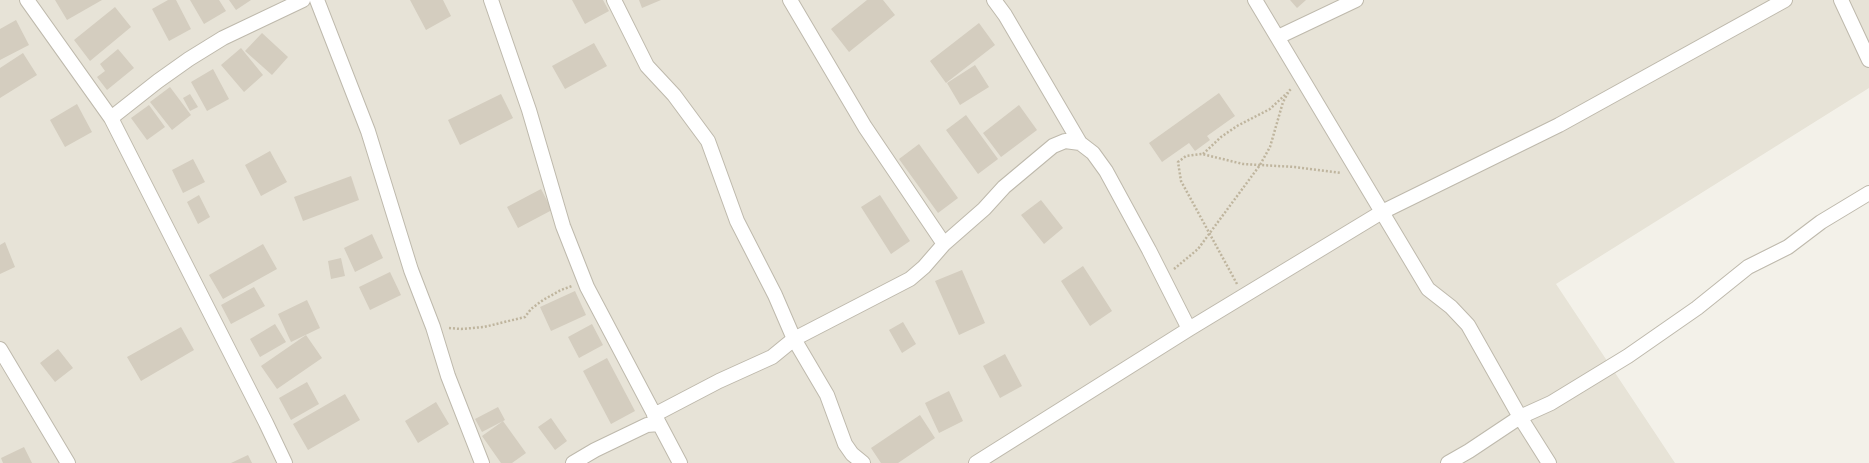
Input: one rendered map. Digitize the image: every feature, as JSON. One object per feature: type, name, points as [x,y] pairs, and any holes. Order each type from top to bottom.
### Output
[{"type":"street","points":[[27,0],[111,118],[285,463]]},
{"type":"street","points":[[111,118],[158,81],[189,59],[223,38],[304,0]]},
{"type":"street","points":[[317,0],[368,131],[411,270],[433,327],[448,376],[482,463]]},
{"type":"street","points":[[491,0],[529,110],[563,226],[587,287],[680,463]]},
{"type":"street","points":[[614,0],[647,66],[674,95],[708,141],[737,221],[775,295],[794,339],[827,395],[845,444],[852,454],[863,463]]},
{"type":"street","points":[[790,0],[865,127],[944,244]]},
{"type":"street","points":[[994,0],[1009,22],[1080,143],[1093,153],[1106,171],[1165,280],[1189,329]]},
{"type":"street","points":[[1255,0],[1428,289],[1451,307],[1468,325],[1520,417],[1549,463]]},
{"type":"street","points":[[1278,37],[1356,0]]},
{"type":"street","points":[[976,463],[1189,329],[1382,212],[1559,125],[1785,0]]},
{"type":"street","points":[[1841,0],[1869,60]]},
{"type":"street","points":[[573,463],[595,450],[647,425],[719,381],[772,357],[794,339],[910,279],[924,267],[944,244],[984,209],[1004,187],[1053,146],[1066,141],[1080,143]]},
{"type":"street","points":[[1448,463],[1470,451],[1520,417],[1551,403],[1628,356],[1697,308],[1748,267],[1788,247],[1821,222],[1869,193]]},
{"type":"street","points":[[0,349],[68,463]]},
{"type":"path","points":[[1202,154],[1221,137],[1237,126],[1270,109],[1303,79]]},
{"type":"path","points":[[1165,280],[1173,270],[1198,249],[1260,165],[1270,147],[1279,115],[1289,91]]},
{"type":"path","points":[[1244,296],[1181,181],[1178,162],[1186,156],[1202,154],[1243,164],[1360,175]]},
{"type":"path","points":[[433,327],[461,329],[484,327],[525,317],[531,309],[561,290],[573,285],[587,287]]},
{"type":"shaded area","points":[[0,0],[1869,0],[1869,88],[1556,284],[1675,463],[0,463]]},
{"type":"building","points":[[55,0],[102,0],[67,20]]},
{"type":"building","points":[[168,0],[176,0],[191,29],[169,41],[152,9]]},
{"type":"building","points":[[190,0],[219,0],[226,11],[204,24]]},
{"type":"building","points":[[229,0],[251,0],[236,10]]},
{"type":"building","points":[[410,0],[443,0],[451,16],[426,30]]},
{"type":"building","points":[[572,0],[603,0],[609,11],[585,24]]},
{"type":"building","points":[[639,0],[661,0],[642,8]]},
{"type":"building","points":[[867,0],[883,0],[895,15],[849,52],[831,29]]},
{"type":"building","points":[[1290,0],[1306,0],[1297,8]]},
{"type":"building","points":[[115,7],[131,27],[90,61],[74,40]]},
{"type":"building","points":[[16,20],[29,45],[0,60],[0,29]]},
{"type":"building","points":[[979,23],[995,45],[946,83],[930,61]]},
{"type":"building","points":[[262,33],[288,57],[272,75],[245,51]]},
{"type":"building","points":[[594,43],[607,66],[565,89],[552,66]]},
{"type":"building","points":[[241,48],[263,75],[244,92],[221,65]]},
{"type":"building","points":[[118,49],[134,68],[107,90],[97,77],[105,71],[100,64]]},
{"type":"building","points":[[23,53],[37,75],[0,98],[0,68]]},
{"type":"building","points":[[975,65],[989,87],[960,105],[947,83]]},
{"type":"building","points":[[213,69],[229,99],[207,111],[191,82]]},
{"type":"building","points":[[170,87],[191,115],[172,130],[150,102]]},
{"type":"building","points":[[1219,93],[1235,116],[1207,136],[1210,140],[1195,151],[1189,143],[1162,162],[1149,143]]},
{"type":"building","points":[[190,94],[198,107],[190,111],[183,98]]},
{"type":"building","points":[[501,94],[513,118],[460,145],[448,120]]},
{"type":"building","points":[[77,104],[92,132],[65,147],[50,120]]},
{"type":"building","points":[[149,105],[165,127],[147,140],[131,118]]},
{"type":"building","points":[[1019,105],[1037,130],[1001,157],[983,133]]},
{"type":"building","points":[[966,115],[998,159],[978,174],[946,130]]},
{"type":"building","points":[[919,144],[958,198],[938,213],[899,159]]},
{"type":"building","points":[[270,151],[287,182],[261,196],[245,165]]},
{"type":"building","points":[[193,159],[205,182],[183,193],[172,170]]},
{"type":"building","points":[[351,176],[359,200],[303,221],[294,197]]},
{"type":"building","points":[[541,189],[552,210],[518,228],[507,207]]},
{"type":"building","points":[[199,195],[210,217],[198,224],[187,202]]},
{"type":"building","points":[[880,195],[910,241],[891,254],[861,207]]},
{"type":"building","points":[[1041,200],[1063,228],[1044,244],[1021,215]]},
{"type":"building","points":[[372,234],[383,258],[355,272],[344,248]]},
{"type":"building","points":[[5,242],[15,267],[0,274],[0,245]]},
{"type":"building","points":[[263,244],[277,269],[223,299],[209,275]]},
{"type":"building","points":[[341,258],[345,276],[331,279],[328,261]]},
{"type":"building","points":[[1083,266],[1112,311],[1090,326],[1061,281]]},
{"type":"building","points":[[962,270],[985,323],[959,335],[935,281]]},
{"type":"building","points":[[390,272],[401,295],[370,310],[359,287]]},
{"type":"building","points":[[254,287],[265,306],[231,324],[221,305]]},
{"type":"building","points":[[575,291],[586,315],[551,331],[540,307]]},
{"type":"building","points":[[307,300],[320,328],[291,342],[278,314]]},
{"type":"building","points":[[903,322],[916,344],[902,353],[889,330]]},
{"type":"building","points":[[275,324],[286,342],[260,357],[250,339]]},
{"type":"building","points":[[592,324],[603,345],[579,358],[568,337]]},
{"type":"building","points":[[181,327],[194,350],[141,381],[127,357]]},
{"type":"building","points":[[306,335],[322,358],[277,389],[261,366]]},
{"type":"building","points":[[58,349],[73,368],[55,382],[40,363]]},
{"type":"building","points":[[1005,354],[1022,386],[1000,398],[983,366]]},
{"type":"building","points":[[607,358],[635,411],[611,424],[583,371]]},
{"type":"building","points":[[307,382],[319,404],[291,420],[279,398]]},
{"type":"building","points":[[949,391],[963,421],[939,433],[925,403]]},
{"type":"building","points":[[345,394],[360,420],[308,450],[293,424]]},
{"type":"building","points":[[436,402],[449,424],[418,443],[405,421]]},
{"type":"building","points":[[498,407],[505,420],[482,432],[475,419]]},
{"type":"building","points":[[920,415],[935,438],[898,463],[881,463],[871,448]]},
{"type":"building","points":[[551,418],[567,441],[555,450],[538,427]]},
{"type":"building","points":[[503,421],[526,453],[512,463],[501,463],[482,436]]},
{"type":"building","points":[[24,447],[32,463],[3,463],[1,458]]},
{"type":"building","points":[[248,455],[252,463],[231,463]]}]
